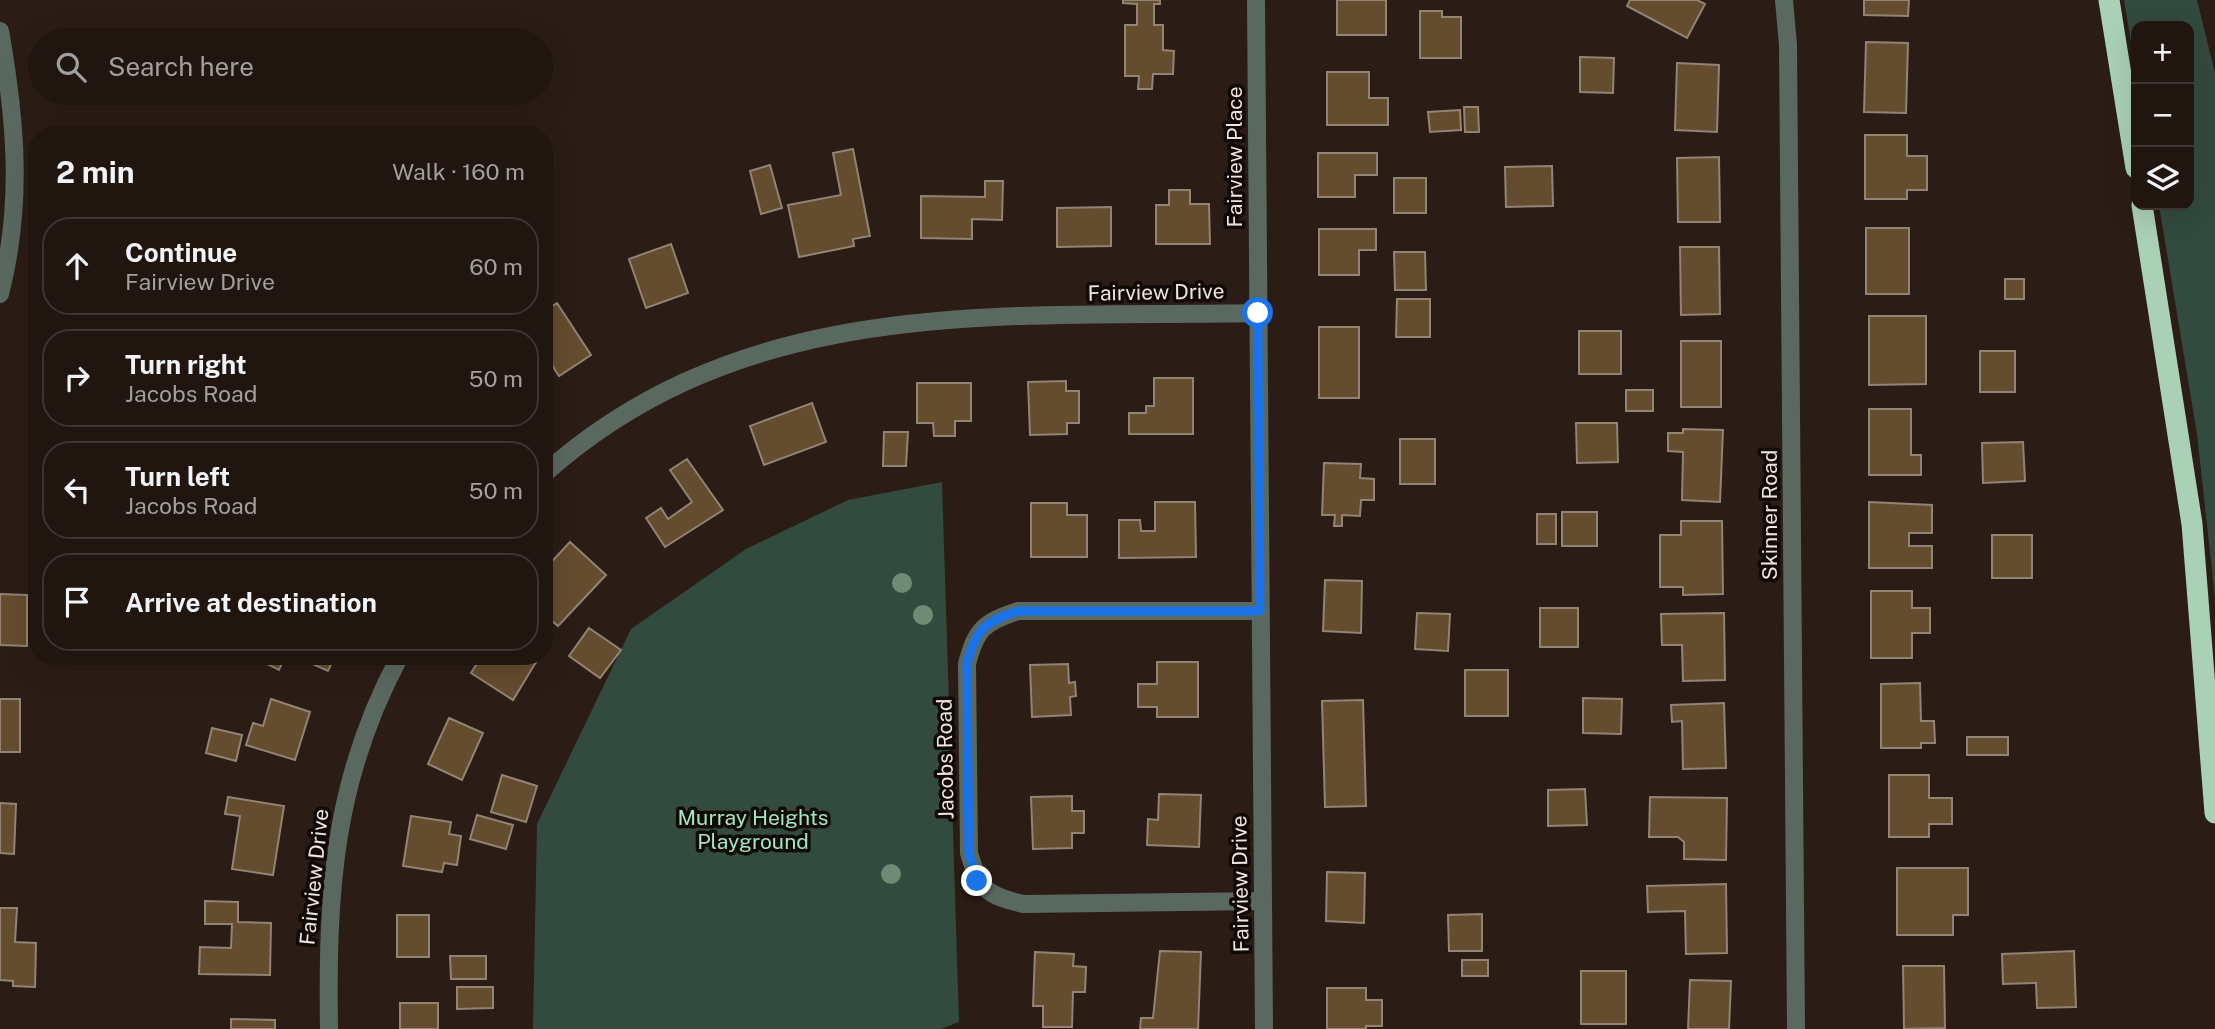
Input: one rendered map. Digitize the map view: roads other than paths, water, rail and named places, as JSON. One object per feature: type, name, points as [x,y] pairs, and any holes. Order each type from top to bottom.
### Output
[{"type":"highway","points":[[2109,0],[2133,147]]},
{"type":"highway","points":[[2143,210],[2192,524],[2215,813]]},
{"type":"street","name":"Fairview Place","points":[[1256,0],[1258,313]]},
{"type":"street","name":"Skinner Road","points":[[1784,0],[1788,45],[1796,1029]]},
{"type":"street","points":[[0,31],[13,106],[16,183],[6,269],[0,294]]},
{"type":"street","name":"Fairview Drive","points":[[553,466],[570,451],[627,412],[689,379],[754,354],[822,335],[891,324],[964,319],[1258,313],[1264,1029]]},
{"type":"street","name":"Jacobs Road","points":[[1260,611],[1018,611],[992,620],[974,638],[967,664],[969,853],[977,881],[994,897],[1023,904],[1264,901]]},
{"type":"street","name":"Fairview Drive","points":[[329,1029],[329,908],[335,846],[347,787],[369,721],[396,665]]},
{"type":"park label","name":"Murray Heights Playground","points":[[753,829]]}]
